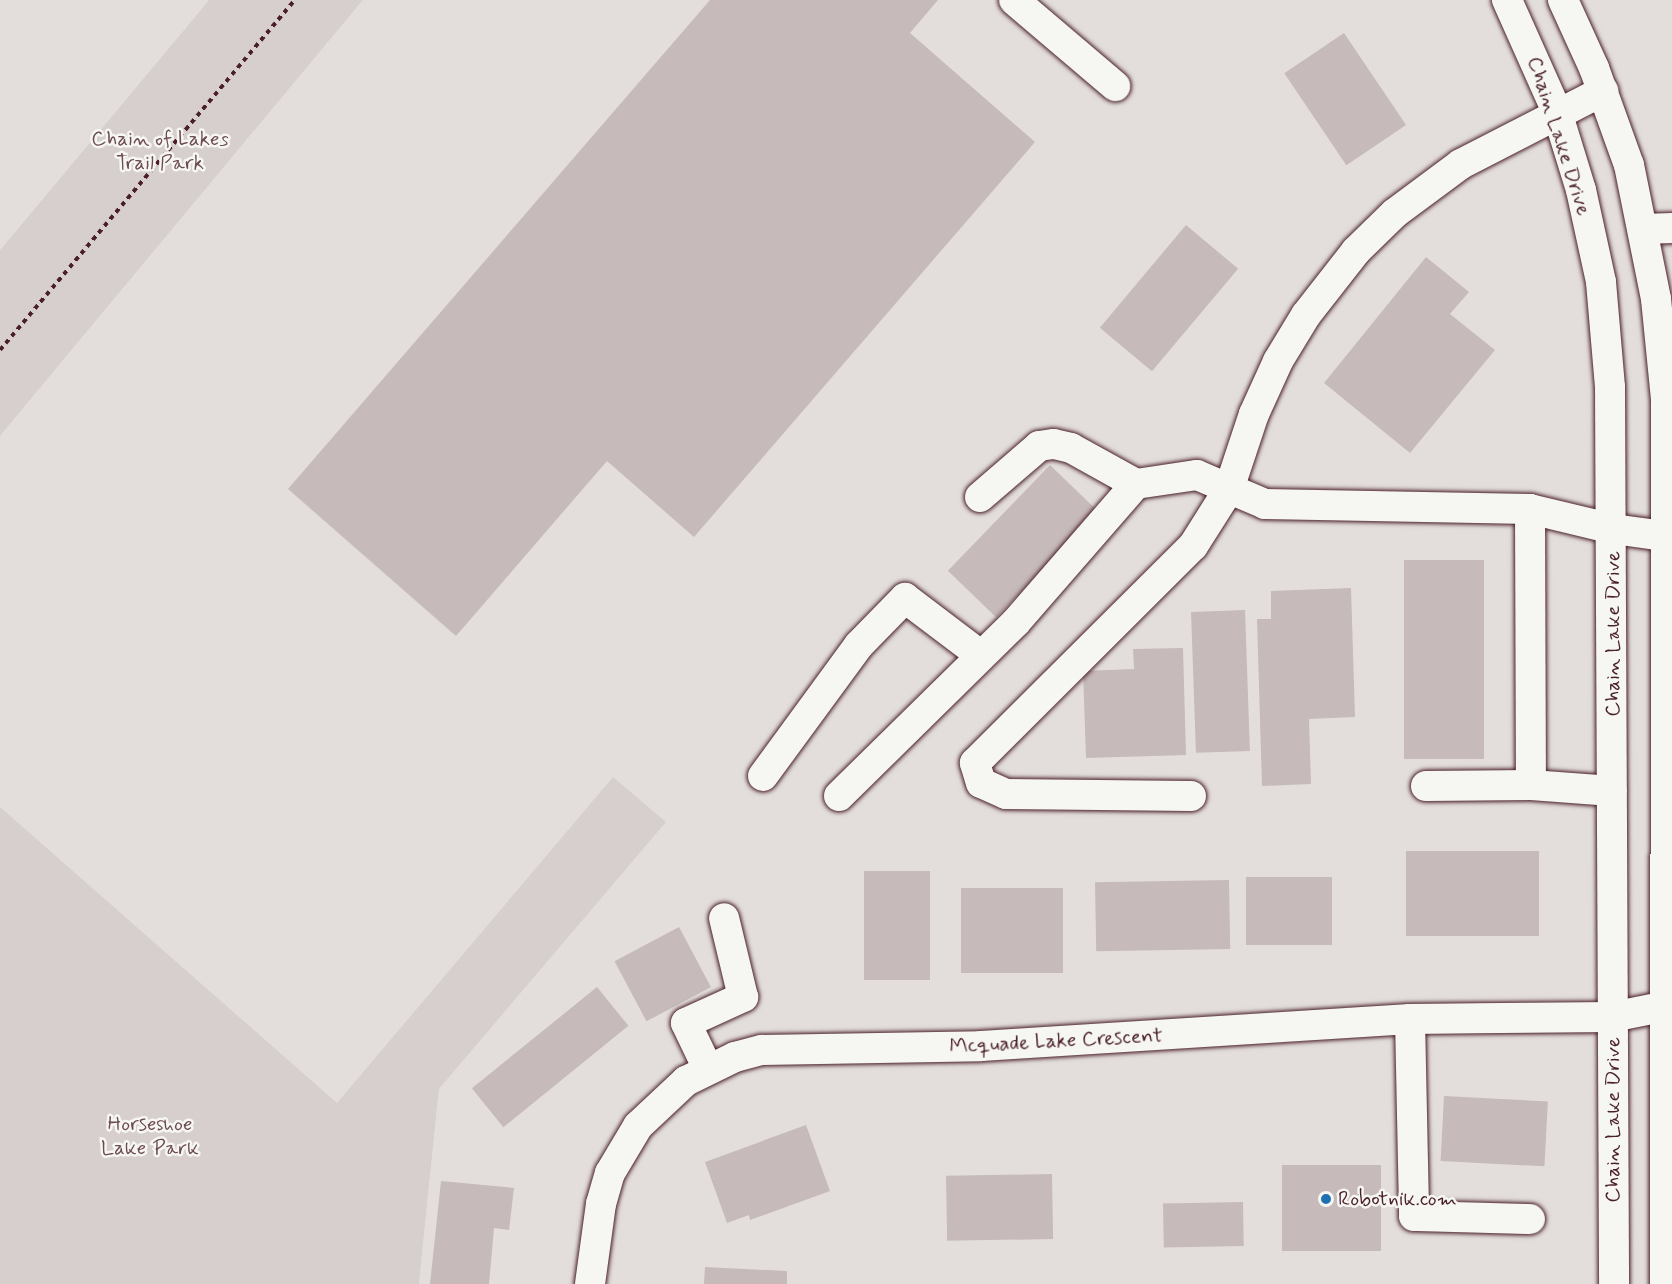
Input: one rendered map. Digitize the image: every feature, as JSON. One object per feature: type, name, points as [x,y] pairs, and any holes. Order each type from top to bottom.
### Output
[{"type":"street","points":[[1014,0],[1115,86]]},
{"type":"street","name":"Chain Lake Drive","points":[[1507,0],[1557,112],[1581,190],[1600,282],[1610,387],[1613,529],[1614,1284]]},
{"type":"street","points":[[1563,0],[1603,92],[1629,165],[1658,229],[1656,299],[1665,400],[1669,537],[1669,1006],[1665,1284]]},
{"type":"street","points":[[1191,796],[1006,794],[981,783],[975,763],[1048,694],[1193,546],[1229,489],[1254,414],[1278,362],[1338,271],[1389,219],[1438,179],[1557,112],[1603,92]]},
{"type":"street","points":[[980,497],[1039,446],[1054,444],[1071,448],[1136,484],[1197,475],[1265,504],[1530,509],[1613,529],[1669,537]]},
{"type":"street","points":[[839,796],[980,654],[1016,622],[1136,484]]},
{"type":"street","points":[[1530,509],[1531,785]]},
{"type":"street","points":[[763,776],[858,645],[905,598],[980,654]]},
{"type":"street","points":[[1426,786],[1531,785],[1612,791]]},
{"type":"street","points":[[708,1069],[686,1023],[743,997],[724,918]]},
{"type":"street","name":"Mcquade Lake Crescent","points":[[590,1284],[601,1204],[620,1153],[661,1101],[708,1069],[762,1050],[981,1046],[1410,1019],[1612,1017],[1669,1006]]},
{"type":"street","points":[[1410,1019],[1414,1216],[1530,1219]]},
{"type":"path","points":[[0,350],[295,0]]},
{"type":"shaded area","points":[[0,0],[209,0],[0,250]]},
{"type":"shaded area","points":[[363,0],[1672,0],[1672,1284],[419,1284],[439,1089],[666,821],[340,1113],[0,823],[0,436]]},
{"type":"green space","name":"Chain of Lakes Trail Park","points":[[209,0],[363,0],[0,436],[0,250]]},
{"type":"green space","name":"Horseshoe Lake Park","points":[[613,777],[666,822],[439,1089],[419,1284],[0,1284],[0,807],[337,1103]]},
{"type":"building","points":[[710,0],[938,0],[910,33],[1035,142],[694,537],[607,461],[456,636],[288,489]]},
{"type":"building","points":[[1344,33],[1406,125],[1346,165],[1284,73]]},
{"type":"building","points":[[1186,225],[1238,269],[1152,371],[1100,328]]},
{"type":"building","points":[[1426,257],[1469,292],[1450,314],[1495,350],[1410,453],[1324,383]]},
{"type":"building","points":[[1050,465],[1098,512],[996,617],[948,571]]},
{"type":"building","points":[[1404,560],[1484,560],[1484,759],[1404,759]]},
{"type":"building","points":[[1351,588],[1355,717],[1309,719],[1311,784],[1262,786],[1257,619],[1271,619],[1271,591]]},
{"type":"building","points":[[1245,610],[1250,751],[1196,753],[1191,612]]},
{"type":"building","points":[[1183,648],[1186,755],[1086,758],[1083,671],[1134,669],[1133,649]]},
{"type":"building","points":[[1406,851],[1539,851],[1539,936],[1406,936]]},
{"type":"building","points":[[864,871],[930,871],[930,980],[864,980]]},
{"type":"building","points":[[1246,877],[1332,877],[1332,945],[1246,945]]},
{"type":"building","points":[[1229,880],[1230,949],[1096,951],[1095,882]]},
{"type":"building","points":[[961,888],[1063,888],[1063,973],[961,973]]},
{"type":"building","points":[[679,927],[711,987],[646,1021],[615,961]]},
{"type":"building","points":[[597,987],[628,1026],[503,1127],[472,1088]]},
{"type":"building","points":[[1444,1096],[1548,1101],[1544,1166],[1441,1161]]},
{"type":"building","points":[[806,1125],[830,1191],[750,1220],[749,1215],[727,1223],[705,1162]]},
{"type":"building","points":[[1282,1165],[1381,1165],[1381,1251],[1282,1251]]},
{"type":"building","points":[[1052,1174],[1053,1239],[947,1241],[946,1176]]},
{"type":"building","points":[[441,1181],[514,1188],[509,1230],[494,1228],[489,1284],[430,1284]]},
{"type":"building","points":[[1243,1202],[1244,1246],[1164,1247],[1163,1203]]},
{"type":"building","points":[[705,1267],[787,1271],[787,1284],[704,1284]]},
{"type":"place","name":"Robotnik.com","points":[[1326,1199]]}]
